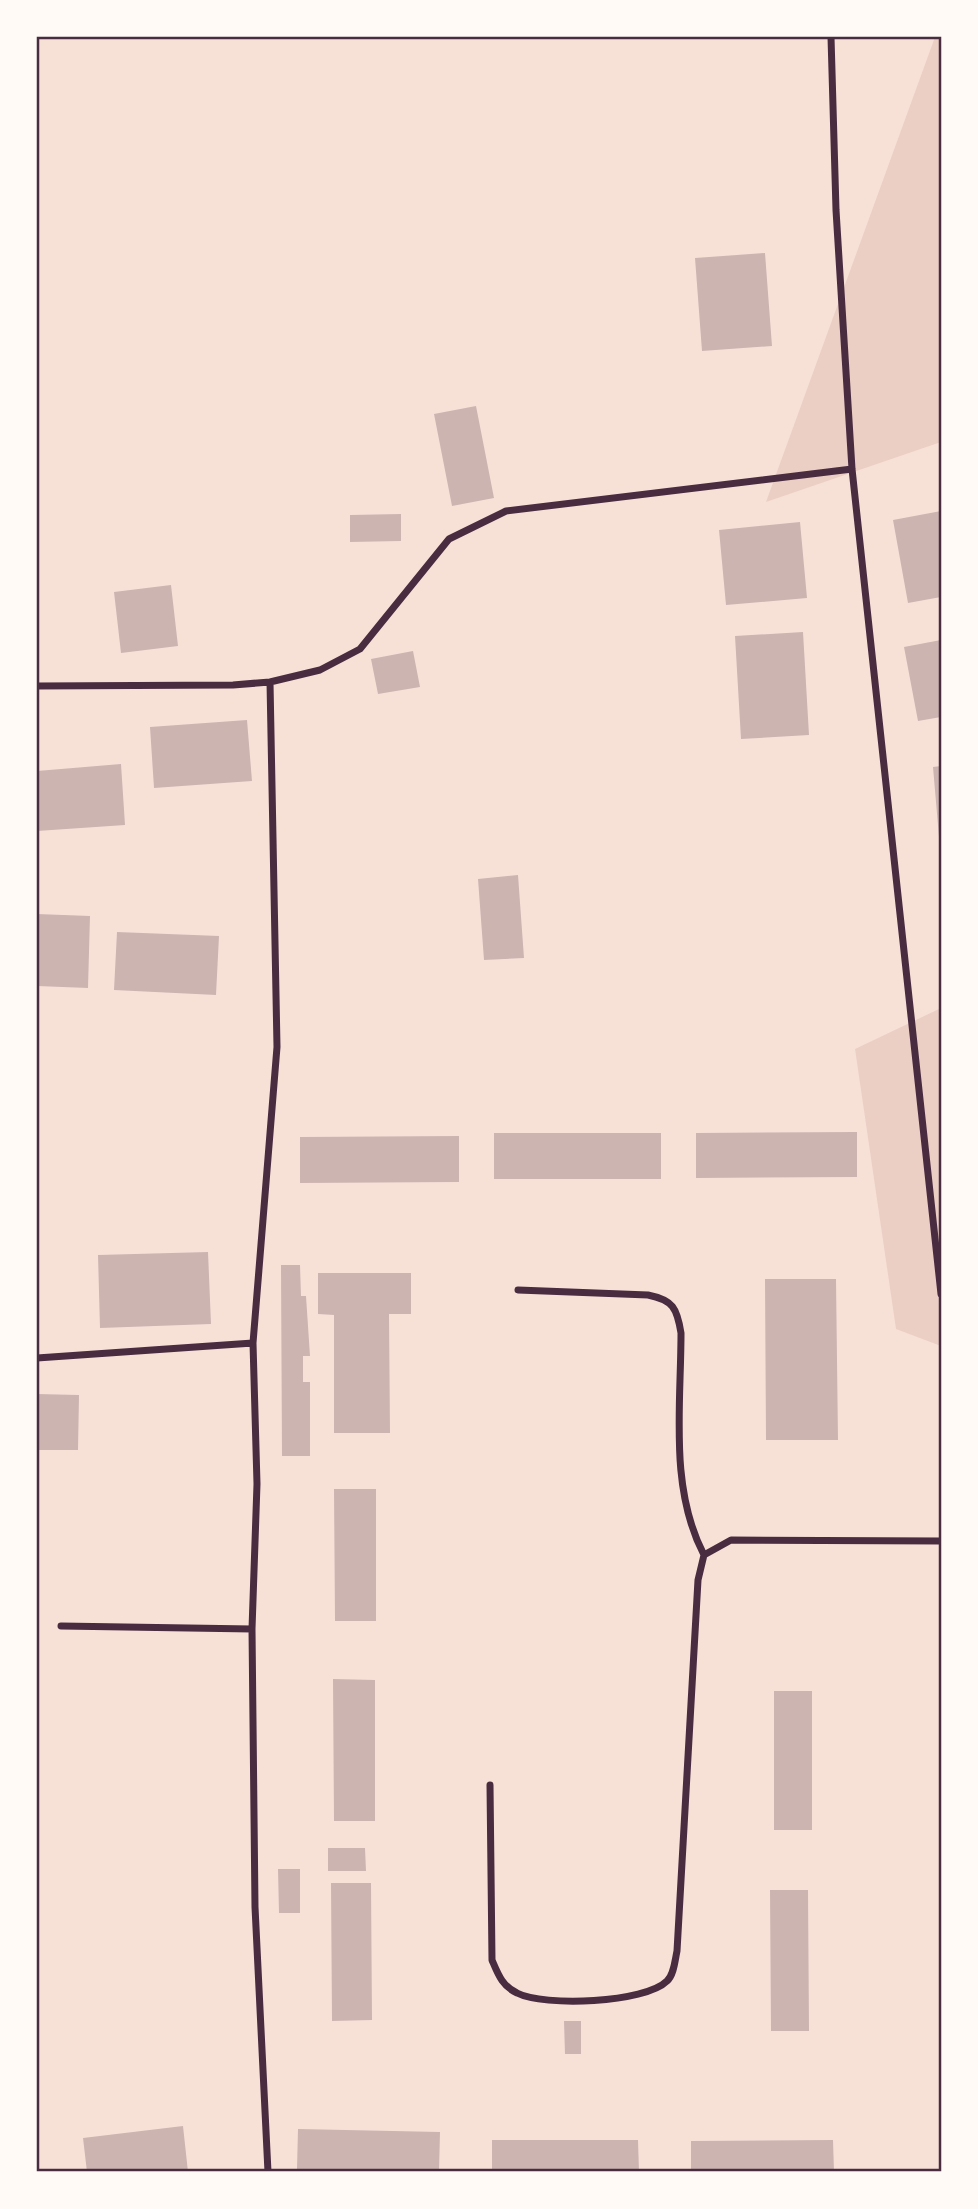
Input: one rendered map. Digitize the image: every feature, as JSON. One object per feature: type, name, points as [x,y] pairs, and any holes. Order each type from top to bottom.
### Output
[{"type":"street","points":[[831,37],[836,210],[852,469],[941,1294]]},
{"type":"street","points":[[37,686],[270,682],[320,670],[360,649],[449,539],[506,510],[852,469]]},
{"type":"street","points":[[268,2172],[255,1907],[252,1629],[257,1484],[253,1343],[277,1047],[270,682]]},
{"type":"street","points":[[490,1785],[492,1960],[501,1981],[516,1993],[536,2000],[630,1999],[656,1990],[670,1979],[677,1951],[698,1580],[704,1555],[690,1527],[682,1498],[681,1333],[678,1311],[668,1299],[648,1295],[518,1290]]},
{"type":"street","points":[[37,1358],[253,1343]]},
{"type":"street","points":[[704,1555],[731,1539],[941,1541]]},
{"type":"street","points":[[61,1626],[252,1629]]},
{"type":"shaded area","points":[[935,37],[941,37],[941,442],[766,502]]},
{"type":"shaded area","points":[[941,1008],[941,1346],[896,1329],[855,1049]]},
{"type":"building","points":[[765,253],[772,346],[702,351],[695,258]]},
{"type":"building","points":[[476,406],[494,498],[452,506],[434,414]]},
{"type":"building","points":[[941,511],[941,597],[908,603],[893,520]]},
{"type":"building","points":[[401,514],[401,541],[350,542],[350,515]]},
{"type":"building","points":[[800,522],[807,598],[726,605],[719,530]]},
{"type":"building","points":[[171,585],[178,646],[121,653],[114,592]]},
{"type":"building","points":[[803,632],[809,735],[741,739],[735,636]]},
{"type":"building","points":[[941,640],[941,717],[918,721],[904,647]]},
{"type":"building","points":[[413,651],[420,687],[378,694],[371,659]]},
{"type":"building","points":[[247,720],[252,781],[154,788],[150,727]]},
{"type":"building","points":[[121,764],[125,825],[37,831],[37,771]]},
{"type":"building","points":[[941,766],[941,837],[939,837],[933,767]]},
{"type":"building","points":[[518,875],[524,958],[484,960],[478,879]]},
{"type":"building","points":[[37,914],[90,916],[88,988],[37,986]]},
{"type":"building","points":[[117,932],[219,936],[216,995],[114,990]]},
{"type":"building","points":[[857,1132],[857,1177],[696,1178],[696,1133]]},
{"type":"building","points":[[494,1133],[661,1133],[661,1179],[494,1179]]},
{"type":"building","points":[[459,1136],[459,1182],[300,1183],[300,1137]]},
{"type":"building","points":[[208,1252],[211,1324],[100,1328],[98,1255]]},
{"type":"building","points":[[281,1265],[300,1265],[301,1296],[306,1296],[310,1356],[303,1356],[303,1382],[310,1382],[310,1456],[282,1456]]},
{"type":"building","points":[[318,1273],[411,1273],[411,1314],[389,1314],[390,1433],[334,1433],[334,1315],[318,1314]]},
{"type":"building","points":[[765,1279],[836,1279],[838,1440],[766,1440]]},
{"type":"building","points":[[37,1394],[79,1395],[78,1450],[37,1450]]},
{"type":"building","points":[[334,1489],[376,1489],[376,1621],[335,1621]]},
{"type":"building","points":[[333,1679],[375,1680],[375,1821],[334,1821]]},
{"type":"building","points":[[774,1691],[812,1691],[812,1830],[774,1830]]},
{"type":"building","points":[[328,1848],[365,1848],[366,1871],[328,1871]]},
{"type":"building","points":[[278,1869],[300,1869],[300,1913],[279,1913]]},
{"type":"building","points":[[331,1883],[371,1883],[372,2020],[332,2021]]},
{"type":"building","points":[[770,1890],[808,1890],[809,2031],[771,2031]]},
{"type":"building","points":[[564,2021],[581,2021],[581,2054],[565,2054]]},
{"type":"building","points":[[183,2126],[188,2172],[87,2172],[83,2138]]},
{"type":"building","points":[[298,2129],[440,2132],[439,2172],[297,2169]]},
{"type":"building","points":[[492,2140],[638,2140],[639,2172],[492,2172]]},
{"type":"building","points":[[833,2140],[834,2172],[691,2172],[691,2141]]}]
